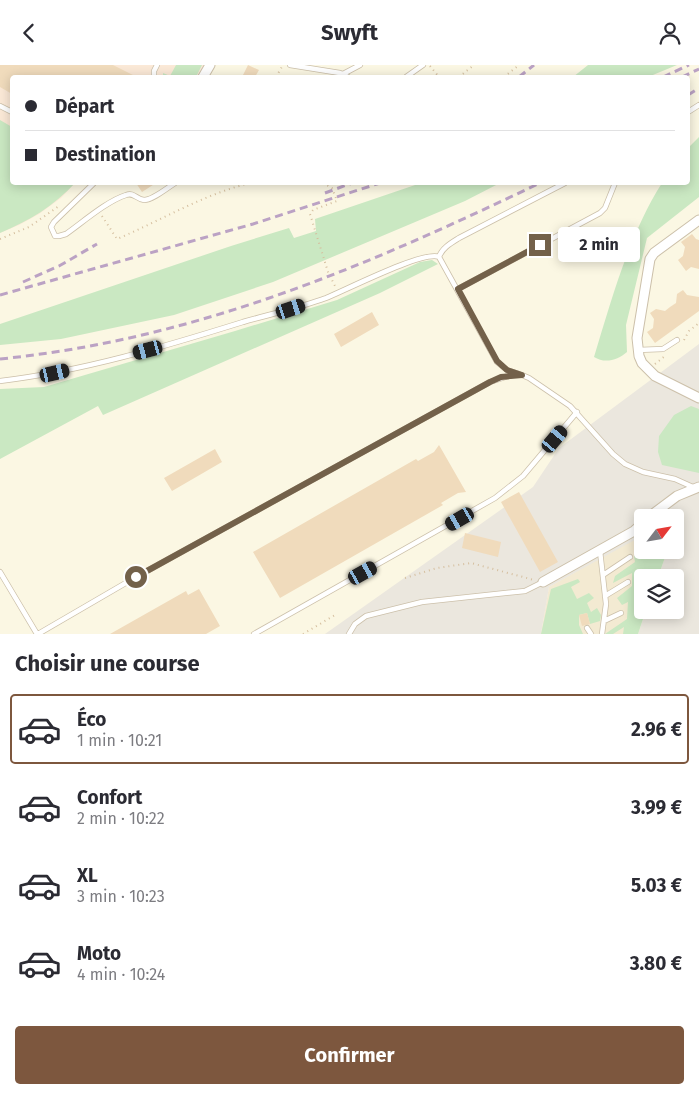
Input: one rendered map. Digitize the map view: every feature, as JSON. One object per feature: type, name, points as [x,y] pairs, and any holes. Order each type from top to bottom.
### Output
[{"type":"street","points":[[699,220],[654,253],[650,259],[637,338],[637,350],[642,363],[650,372],[661,380],[699,398]]},
{"type":"street","points":[[659,509],[670,500],[697,487]]},
{"type":"street","points":[[543,583],[634,531]]},
{"type":"lane","points":[[290,65],[343,74],[360,65]]},
{"type":"lane","points":[[409,75],[423,65]]},
{"type":"lane","points":[[92,185],[57,217],[52,227],[52,232],[55,236],[66,234],[127,194],[132,194],[140,199],[149,199],[172,185]]},
{"type":"lane","points":[[439,257],[440,252],[447,245],[561,185]]},
{"type":"lane","points":[[458,289],[600,213],[605,208],[614,185]]},
{"type":"lane","points":[[0,381],[41,376],[117,358],[291,309],[326,298],[407,262],[435,255],[439,257],[458,289],[497,361],[507,370],[522,375],[563,400],[625,465],[636,470],[675,479],[697,487]]},
{"type":"lane","points":[[637,350],[663,349],[677,340]]},
{"type":"lane","points":[[0,572],[38,634],[136,577],[490,382],[501,377],[522,375]]},
{"type":"lane","points":[[254,634],[495,498],[523,476],[576,412]]},
{"type":"lane","points":[[600,550],[605,596],[602,634]]},
{"type":"lane","points":[[603,575],[630,557]]},
{"type":"lane","points":[[605,596],[628,582]]},
{"type":"lane","points":[[349,634],[354,623],[366,616],[456,597],[494,596],[525,591],[543,583]]},
{"type":"lane","points":[[604,621],[621,613]]},
{"type":"lane","points":[[587,628],[591,634]]},
{"type":"path","points":[[429,65],[437,75]]},
{"type":"path","points":[[462,75],[474,65]]},
{"type":"path","points":[[506,75],[519,65]]},
{"type":"path","points":[[99,211],[117,239],[195,201],[242,185]]},
{"type":"path","points":[[329,185],[337,201],[313,210],[310,214],[330,277],[340,291]]},
{"type":"path","points":[[0,239],[29,227],[64,203]]},
{"type":"path","points":[[405,578],[437,568],[471,563],[543,583]]},
{"type":"path","points":[[303,634],[335,615]]},
{"type":"shaded area","points":[[0,65],[207,65],[201,75],[10,75],[10,185],[73,185],[61,198],[39,214],[0,233]]},
{"type":"shaded area","points":[[699,344],[699,634],[638,634],[643,619],[684,619],[684,569],[661,569],[664,559],[684,559],[684,509],[634,509],[634,540],[549,587],[541,634],[325,634],[533,487],[559,448]]},
{"type":"shaded area","points":[[634,539],[634,559],[663,559],[660,569],[634,569],[634,619],[640,619],[638,634],[541,634],[549,587]]},
{"type":"green space","points":[[176,65],[202,65],[197,75],[171,75]]},
{"type":"green space","points":[[588,65],[677,65],[653,75],[576,75]]},
{"type":"green space","points":[[0,120],[10,126],[10,185],[73,185],[59,199],[41,212],[0,233]]},
{"type":"green space","points":[[699,137],[699,197],[647,238],[626,325],[627,352],[620,357],[607,361],[598,359],[594,357],[622,267],[650,203],[661,185],[690,185],[690,146]]},
{"type":"green space","points":[[415,185],[496,185],[465,201],[273,282],[174,315],[61,339],[0,345],[0,324],[289,228],[294,238],[316,231],[315,219]]},
{"type":"green space","points":[[432,260],[438,264],[380,293],[103,415],[98,406],[0,459],[0,389],[44,387],[235,331],[337,300],[420,262]]},
{"type":"green space","points":[[691,406],[699,409],[699,473],[662,465],[658,452],[659,436],[674,415]]},
{"type":"green space","points":[[634,559],[664,559],[661,569],[634,569],[634,619],[643,619],[638,634],[623,634],[624,627],[613,634],[605,634],[627,619],[628,602],[622,605],[617,598],[632,586],[632,573],[613,583],[615,576],[635,562]]},
{"type":"green space","points":[[578,579],[580,582],[571,587],[577,599],[589,593],[594,598],[587,603],[591,612],[597,608],[601,615],[600,621],[590,624],[587,613],[579,615],[579,625],[583,634],[541,634],[551,589]]},
{"type":"building","points":[[0,65],[113,65],[133,75],[10,75],[10,93],[0,87]]},
{"type":"building","points":[[248,65],[259,70],[256,75],[243,75]]},
{"type":"building","points":[[137,185],[153,185],[142,192]]},
{"type":"building","points":[[692,234],[699,240],[699,269],[691,267],[686,271],[678,260],[683,256],[685,247],[681,242]]},
{"type":"building","points":[[683,290],[687,295],[699,297],[699,311],[655,343],[647,332],[653,328],[654,319],[650,313],[656,309],[665,311],[676,303],[677,294]]},
{"type":"building","points":[[372,312],[379,325],[341,347],[334,334]]},
{"type":"building","points":[[439,445],[466,492],[458,493],[441,503],[443,505],[280,598],[253,552],[416,459],[418,461],[434,452]]},
{"type":"building","points":[[215,449],[222,462],[172,491],[164,478]]},
{"type":"building","points":[[519,492],[558,562],[540,572],[501,502]]},
{"type":"building","points":[[465,533],[501,542],[498,557],[462,548]]},
{"type":"building","points":[[199,589],[220,626],[206,634],[110,634],[186,591],[188,595]]},
{"type":"building","points":[[587,613],[590,624],[582,626],[579,615]]},
{"type":"railway","points":[[522,75],[534,65]]},
{"type":"railway","points":[[667,75],[689,65]]},
{"type":"railway","points":[[686,75],[699,69]]},
{"type":"railway","points":[[690,94],[699,88]]},
{"type":"railway","points":[[325,193],[347,185]]},
{"type":"railway","points":[[0,295],[253,224],[374,185]]},
{"type":"railway","points":[[0,359],[73,349],[143,335],[211,317],[278,295],[344,270],[409,243],[536,185]]},
{"type":"railway","points":[[23,282],[59,266],[97,244]]},
{"type":"route","points":[[136,577],[490,382],[501,377],[522,375],[507,370],[497,361],[458,289],[540,245]]}]
